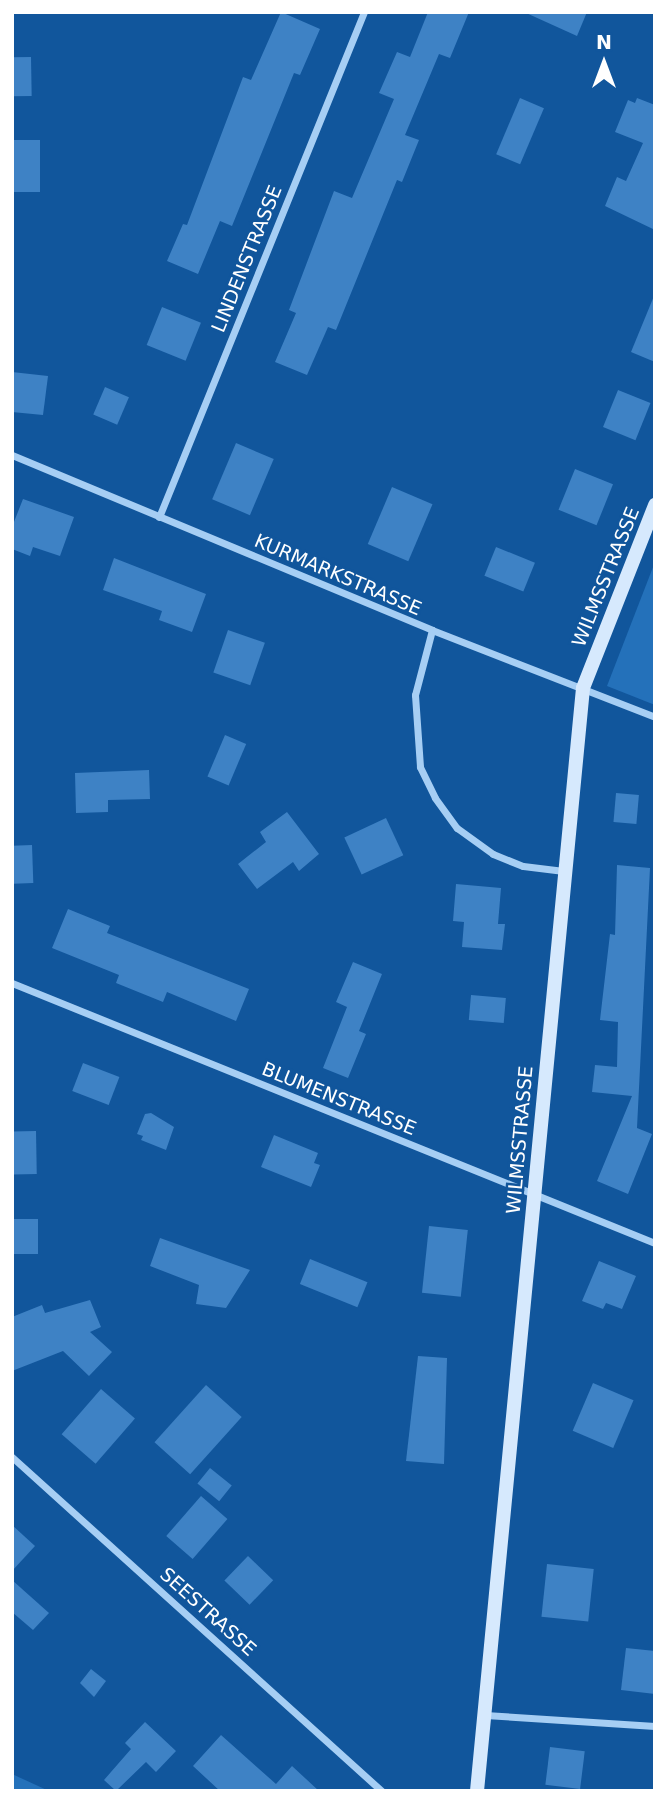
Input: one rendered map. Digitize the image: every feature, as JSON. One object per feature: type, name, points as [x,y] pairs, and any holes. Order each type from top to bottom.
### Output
[{"type":"street","name":"LINDENSTRASSE","points":[[159,517],[364,12]]},
{"type":"street","name":"KURMARKSTRASSE","points":[[12,455],[432,631],[655,717]]},
{"type":"street","name":"WILMSSTRASSE","points":[[477,1791],[583,688],[655,505]]},
{"type":"street","points":[[432,631],[415,695],[420,767],[435,798],[457,828],[493,854],[523,866],[564,871]]},
{"type":"street","name":"BLUMENSTRASSE","points":[[12,983],[655,1243]]},
{"type":"street","name":"SEESTRASSE","points":[[12,1457],[382,1791]]},
{"type":"street","points":[[484,1715],[655,1727]]},
{"type":"shaded area","points":[[655,562],[655,705],[607,686]]},
{"type":"shaded area","points":[[12,1774],[49,1791],[12,1791]]},
{"type":"building","points":[[281,12],[320,29],[300,75],[294,73],[232,226],[220,221],[198,274],[167,261],[183,224],[187,225],[243,77],[251,80]]},
{"type":"building","points":[[428,12],[469,12],[450,58],[439,54],[405,135],[419,140],[402,182],[397,180],[336,330],[328,327],[307,375],[275,362],[296,313],[289,310],[334,191],[352,198],[394,99],[379,93],[397,52],[410,57]]},
{"type":"building","points":[[524,12],[587,12],[577,36]]},
{"type":"building","points":[[12,57],[31,57],[32,96],[13,96]]},
{"type":"building","points":[[520,98],[544,108],[520,164],[496,154]]},
{"type":"building","points":[[637,98],[655,105],[655,230],[605,206],[617,177],[626,181],[643,143],[615,132],[628,100],[635,103]]},
{"type":"building","points":[[12,140],[40,140],[40,192],[12,192]]},
{"type":"building","points":[[655,296],[655,362],[631,352]]},
{"type":"building","points":[[162,307],[201,323],[186,361],[147,345]]},
{"type":"building","points":[[12,372],[48,376],[43,415],[12,412]]},
{"type":"building","points":[[105,387],[129,397],[117,425],[93,415]]},
{"type":"building","points":[[618,390],[650,403],[635,440],[603,427]]},
{"type":"building","points":[[236,443],[274,459],[250,515],[212,499]]},
{"type":"building","points":[[575,469],[613,484],[597,525],[559,510]]},
{"type":"building","points":[[392,487],[433,504],[408,561],[368,544]]},
{"type":"building","points":[[23,499],[74,517],[60,556],[33,547],[30,556],[12,549],[12,527]]},
{"type":"building","points":[[496,547],[535,563],[523,591],[484,576]]},
{"type":"building","points":[[114,558],[206,594],[192,632],[159,620],[162,611],[103,590]]},
{"type":"building","points":[[228,630],[265,643],[250,685],[213,673]]},
{"type":"building","points":[[225,735],[246,744],[229,785],[207,776]]},
{"type":"building","points":[[149,770],[150,799],[108,800],[108,812],[76,813],[75,773]]},
{"type":"building","points":[[616,793],[639,795],[636,824],[613,822]]},
{"type":"building","points":[[287,812],[319,854],[299,871],[293,862],[257,889],[238,864],[266,842],[260,832]]},
{"type":"building","points":[[386,818],[403,855],[362,875],[344,837]]},
{"type":"building","points":[[32,845],[33,883],[13,884],[12,846]]},
{"type":"building","points":[[617,865],[650,868],[637,1128],[652,1134],[628,1194],[597,1181],[632,1096],[592,1092],[595,1065],[617,1067],[618,1022],[600,1020],[610,934],[615,935]]},
{"type":"building","points":[[456,884],[501,888],[498,924],[505,924],[502,950],[462,947],[464,922],[453,921]]},
{"type":"building","points":[[68,909],[110,926],[107,933],[249,989],[236,1021],[167,992],[163,1002],[116,983],[119,975],[52,948]]},
{"type":"building","points":[[353,962],[382,974],[359,1031],[366,1034],[348,1078],[323,1068],[347,1007],[336,1002]]},
{"type":"building","points":[[471,995],[506,998],[504,1023],[469,1020]]},
{"type":"building","points":[[83,1063],[119,1077],[109,1105],[72,1091]]},
{"type":"building","points":[[151,1113],[174,1127],[166,1150],[141,1140],[143,1136],[137,1134],[145,1114]]},
{"type":"building","points":[[12,1131],[36,1131],[37,1174],[13,1174]]},
{"type":"building","points":[[274,1135],[318,1153],[314,1163],[320,1165],[311,1187],[261,1167]]},
{"type":"building","points":[[12,1219],[38,1219],[38,1254],[12,1254]]},
{"type":"building","points":[[429,1226],[468,1230],[461,1297],[422,1293]]},
{"type":"building","points":[[160,1238],[250,1270],[226,1308],[196,1304],[199,1285],[150,1266]]},
{"type":"building","points":[[310,1259],[367,1282],[357,1307],[300,1284]]},
{"type":"building","points":[[599,1261],[636,1276],[622,1309],[606,1303],[603,1309],[582,1301]]},
{"type":"building","points":[[90,1300],[101,1327],[90,1332],[112,1352],[89,1376],[63,1351],[12,1371],[12,1317],[42,1305],[45,1313]]},
{"type":"building","points":[[418,1356],[447,1358],[444,1464],[406,1461]]},
{"type":"building","points":[[593,1383],[634,1400],[613,1448],[573,1431]]},
{"type":"building","points":[[206,1385],[242,1417],[190,1474],[154,1442]]},
{"type":"building","points":[[101,1389],[135,1419],[96,1464],[62,1434]]},
{"type":"building","points":[[210,1468],[232,1486],[219,1501],[197,1484]]},
{"type":"building","points":[[201,1496],[227,1519],[193,1559],[166,1536]]},
{"type":"building","points":[[12,1525],[35,1546],[12,1571]]},
{"type":"building","points":[[248,1556],[273,1580],[250,1605],[224,1580]]},
{"type":"building","points":[[547,1564],[594,1569],[588,1622],[541,1617]]},
{"type":"building","points":[[12,1580],[49,1613],[33,1630],[12,1612]]},
{"type":"building","points":[[626,1648],[655,1651],[655,1694],[621,1690]]},
{"type":"building","points":[[91,1669],[106,1681],[94,1697],[80,1683]]},
{"type":"building","points":[[145,1722],[176,1751],[156,1772],[146,1762],[116,1791],[104,1780],[131,1749],[125,1743]]},
{"type":"building","points":[[221,1735],[276,1784],[292,1766],[319,1791],[220,1791],[193,1766]]},
{"type":"building","points":[[550,1747],[585,1751],[580,1789],[545,1785]]}]
